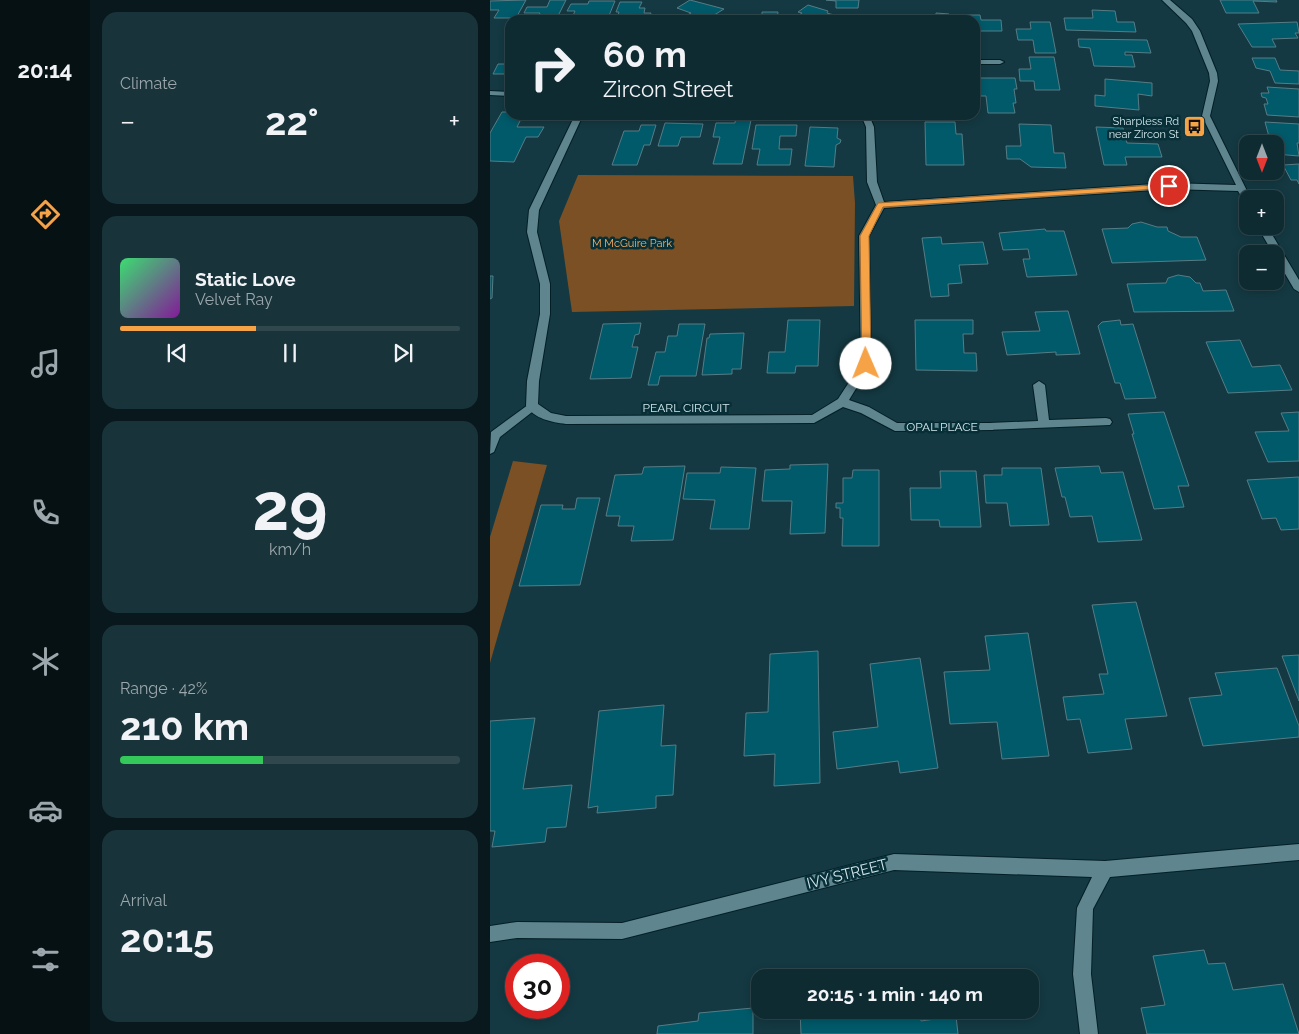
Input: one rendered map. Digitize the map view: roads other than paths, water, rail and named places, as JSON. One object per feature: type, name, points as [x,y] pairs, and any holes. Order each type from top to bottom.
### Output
[{"type":"street","points":[[867,120],[870,126],[872,182],[880,205],[1169,186],[1241,188],[1206,116],[1214,73],[1196,31],[1189,21],[1166,0]]},
{"type":"street","points":[[980,62],[1000,62]]},
{"type":"street","points":[[490,93],[505,94]]},
{"type":"street","points":[[490,449],[495,435],[532,406],[533,381],[545,314],[545,284],[532,232],[534,210],[577,120]]},
{"type":"street","name":"PEARL CIRCUIT","points":[[532,406],[548,417],[566,420],[814,419],[842,402],[866,364],[864,236],[880,205]]},
{"type":"street","points":[[1267,235],[1299,289]]},
{"type":"street","points":[[1039,385],[1044,424]]},
{"type":"street","name":"OPAL PLACE","points":[[842,402],[865,410],[895,428],[989,428],[1106,422]]},
{"type":"street","name":"IVY STREET","points":[[490,934],[517,930],[622,931],[894,862],[1105,869],[1299,852]]},
{"type":"street","points":[[1089,1034],[1082,974],[1085,908],[1105,869]]},
{"type":"place","name":"Sharpless Rd near Zircon St","points":[[1195,127]]},
{"type":"park label","name":"M McGuire Park","points":[[632,243]]}]
